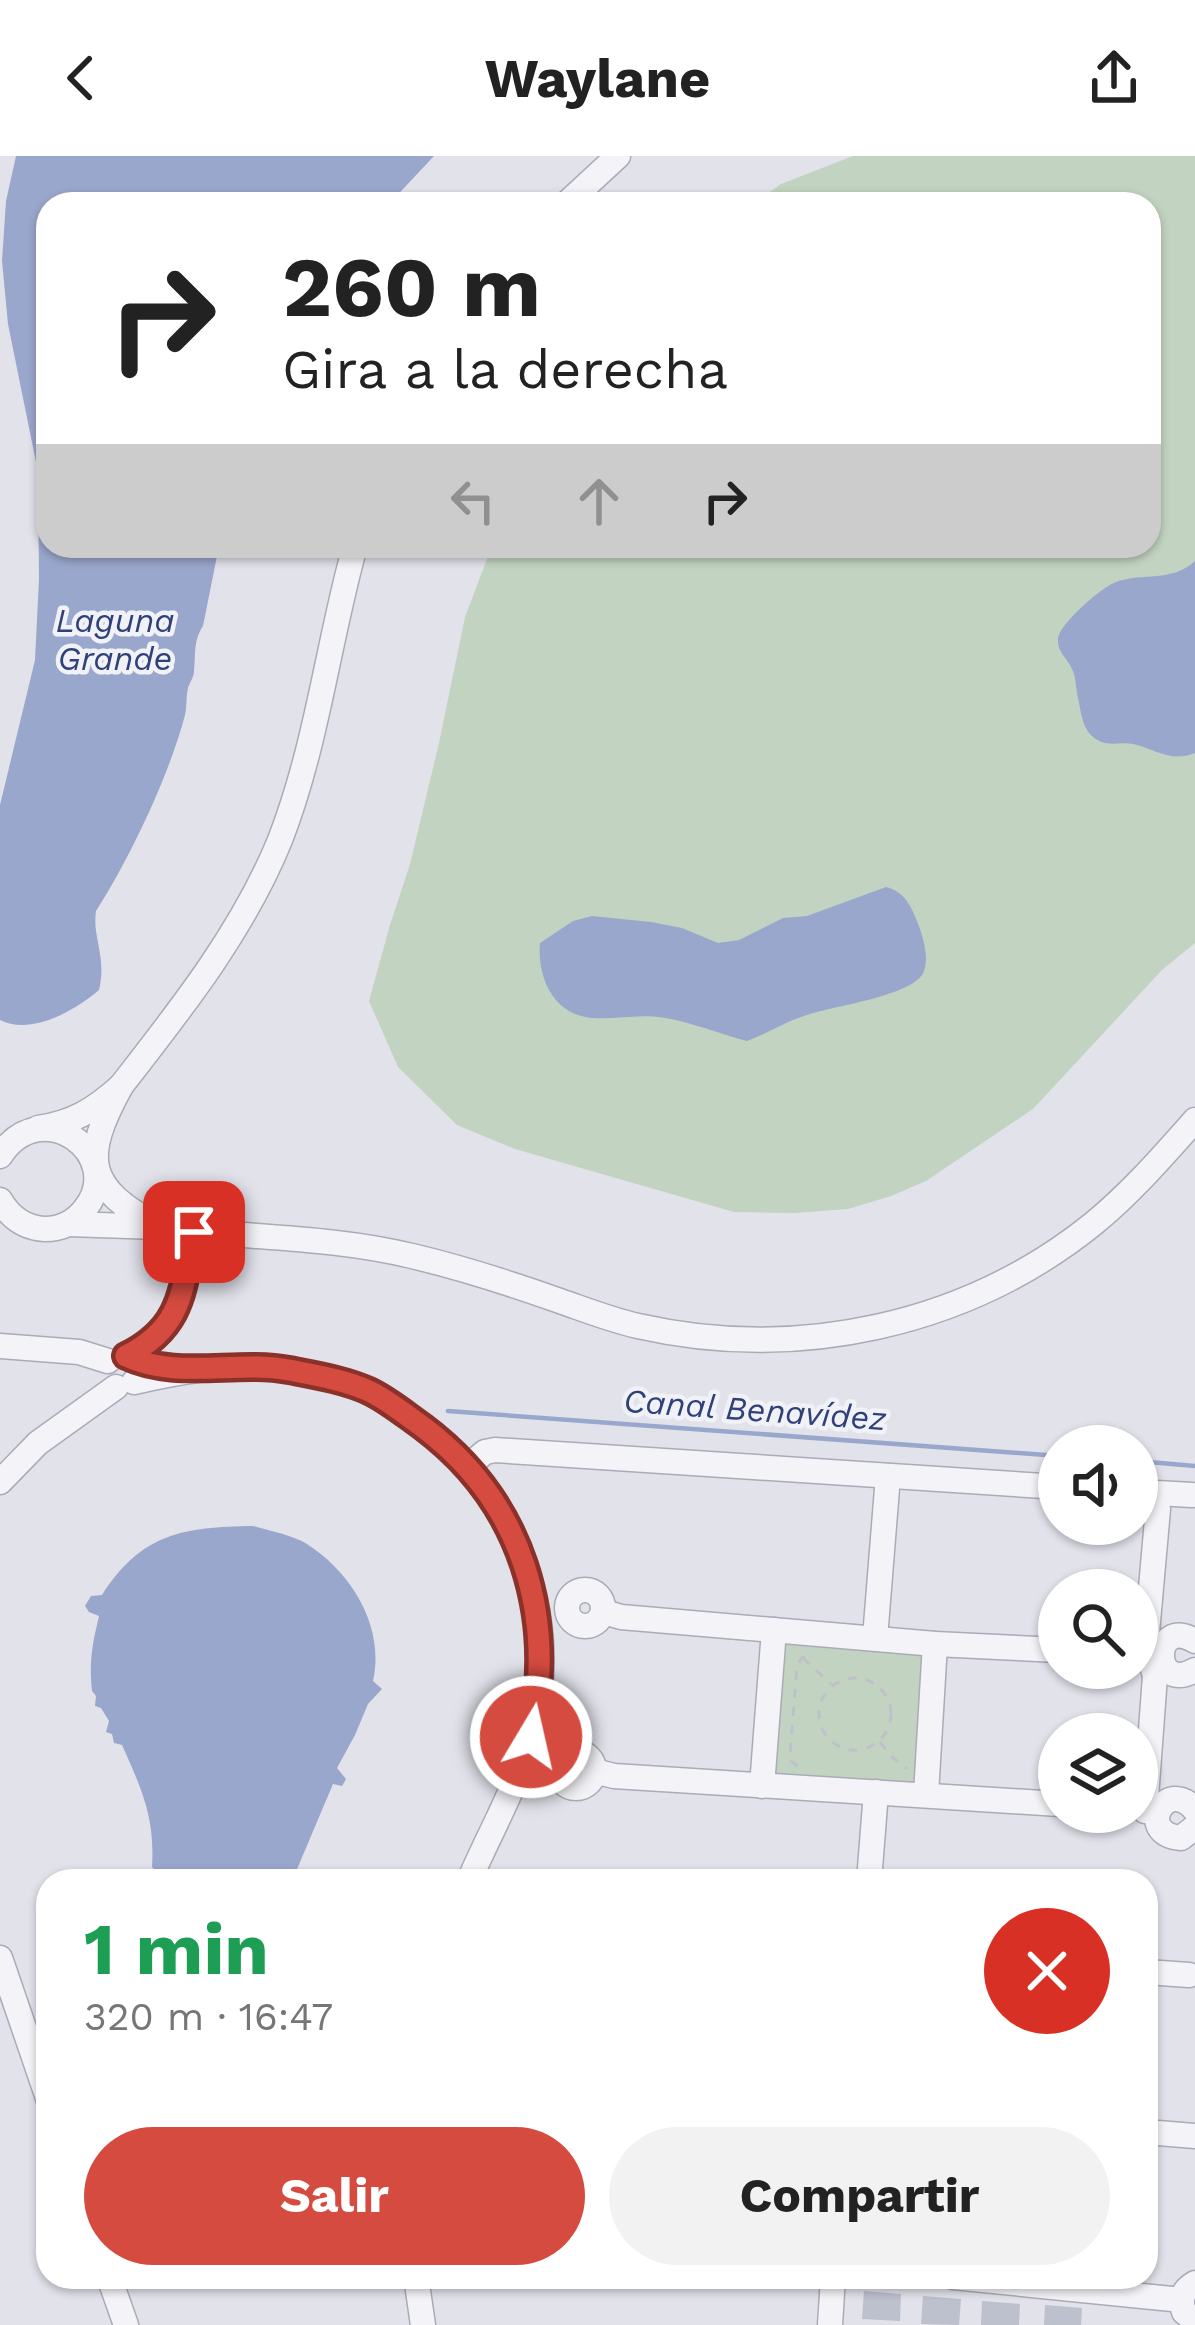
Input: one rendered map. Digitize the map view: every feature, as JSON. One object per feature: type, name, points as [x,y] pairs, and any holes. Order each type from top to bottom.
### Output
[{"type":"street","points":[[579,192],[618,156]]},
{"type":"street","points":[[2,1148],[16,1137],[86,1115],[121,1086],[219,955],[279,842],[313,733],[353,558]]},
{"type":"street","points":[[3,1210],[22,1223],[53,1229],[81,1214],[96,1185],[100,1132],[121,1086]]},
{"type":"street","points":[[68,1224],[159,1227],[408,1255],[483,1275],[611,1320],[718,1340],[773,1342],[897,1323],[989,1289],[1031,1267],[1119,1202],[1195,1120]]},
{"type":"street","points":[[38,1129],[68,1133],[80,1142],[118,1201],[159,1227]]},
{"type":"street","points":[[0,1482],[169,1321],[182,1289],[194,1232]]},
{"type":"street","points":[[0,1346],[80,1352],[123,1369],[282,1369],[369,1391],[468,1466],[517,1544],[535,1600],[541,1671],[526,1755],[475,1869]]},
{"type":"street","points":[[468,1466],[484,1452],[495,1450],[1038,1486]]},
{"type":"street","points":[[875,1638],[888,1476]]},
{"type":"street","points":[[1158,1493],[1192,1496]]},
{"type":"street","points":[[604,1612],[935,1644],[1038,1649]]},
{"type":"street","points":[[762,1786],[774,1630]]},
{"type":"street","points":[[1158,1649],[1173,1637],[1195,1641]]},
{"type":"street","points":[[926,1794],[935,1644]]},
{"type":"street","points":[[1158,1661],[1172,1674],[1195,1670]]},
{"type":"street","points":[[526,1755],[560,1765],[569,1754],[580,1753],[594,1771],[614,1776],[1038,1802]]},
{"type":"street","points":[[869,1869],[875,1792]]},
{"type":"street","points":[[1158,1806],[1176,1798],[1195,1810]]},
{"type":"street","points":[[1158,1826],[1175,1838],[1187,1836],[1195,1827]]},
{"type":"street","points":[[0,1958],[36,2063]]},
{"type":"street","points":[[1158,1973],[1193,1974]]},
{"type":"street","points":[[1158,2133],[1195,2136]]},
{"type":"street","points":[[113,2289],[126,2325]]},
{"type":"street","points":[[418,2289],[423,2325]]},
{"type":"street","points":[[830,2325],[832,2289]]},
{"type":"street","points":[[1066,2289],[1190,2302]]},
{"type":"path","points":[[800,1766],[790,1761],[797,1665],[811,1655]]},
{"type":"path","points":[[802,1658],[832,1685]]},
{"type":"path","points":[[856,1678],[878,1686],[886,1696],[890,1720],[879,1741],[846,1749],[827,1737],[820,1704],[832,1685],[856,1678]]},
{"type":"path","points":[[879,1741],[911,1769],[902,1773]]},
{"type":"green space","points":[[853,156],[1195,156],[1195,943],[1162,970],[1033,1109],[926,1181],[848,1209],[795,1213],[734,1212],[515,1149],[457,1125],[398,1067],[369,1001],[410,864],[465,617],[487,558],[1161,558],[1161,192],[770,192]]},
{"type":"green space","points":[[774,1630],[935,1644],[926,1794],[762,1786]]},
{"type":"water","name":"Laguna Grande","points":[[16,156],[434,156],[400,192],[36,192],[36,462],[8,324],[2,261],[6,201]]},
{"type":"water","name":"Laguna Grande","points":[[39,558],[217,558],[178,739],[147,816],[96,911],[99,990],[66,1012],[25,1025],[0,1020],[0,805],[35,660]]},
{"type":"water","points":[[1195,561],[1195,753],[1171,756],[1098,740],[1082,719],[1073,671],[1059,648],[1060,632],[1082,606],[1110,585],[1167,575]]},
{"type":"water","points":[[886,887],[904,898],[915,916],[926,952],[922,975],[901,989],[799,1018],[747,1041],[666,1018],[578,1015],[558,1002],[541,969],[540,943],[573,921],[592,916],[682,928],[718,943],[739,940],[783,918],[807,916]]},
{"type":"water","points":[[253,1526],[307,1544],[351,1586],[369,1622],[374,1641],[373,1681],[382,1689],[368,1704],[337,1768],[346,1779],[342,1786],[333,1784],[297,1869],[154,1869],[149,1818],[136,1776],[122,1745],[106,1732],[109,1721],[95,1706],[91,1662],[99,1616],[85,1606],[91,1596],[102,1595],[117,1574],[149,1546],[206,1528]]},
{"type":"building","points":[[864,2291],[901,2294],[900,2321],[862,2319]]},
{"type":"building","points":[[923,2296],[961,2299],[959,2325],[921,2324]]},
{"type":"building","points":[[982,2301],[1020,2304],[1019,2325],[981,2325]]},
{"type":"building","points":[[1045,2305],[1082,2308],[1081,2325],[1044,2325]]},
{"type":"waterway","name":"Canal Benavídez","points":[[448,1411],[1038,1454]]},
{"type":"waterway","name":"Canal Benavídez","points":[[1158,1463],[1195,1466]]},
{"type":"route","points":[[194,1232],[176,1309],[150,1344],[126,1356],[194,1370],[282,1369],[369,1391],[411,1418],[468,1466],[517,1544],[535,1600],[541,1671],[531,1737]]}]
